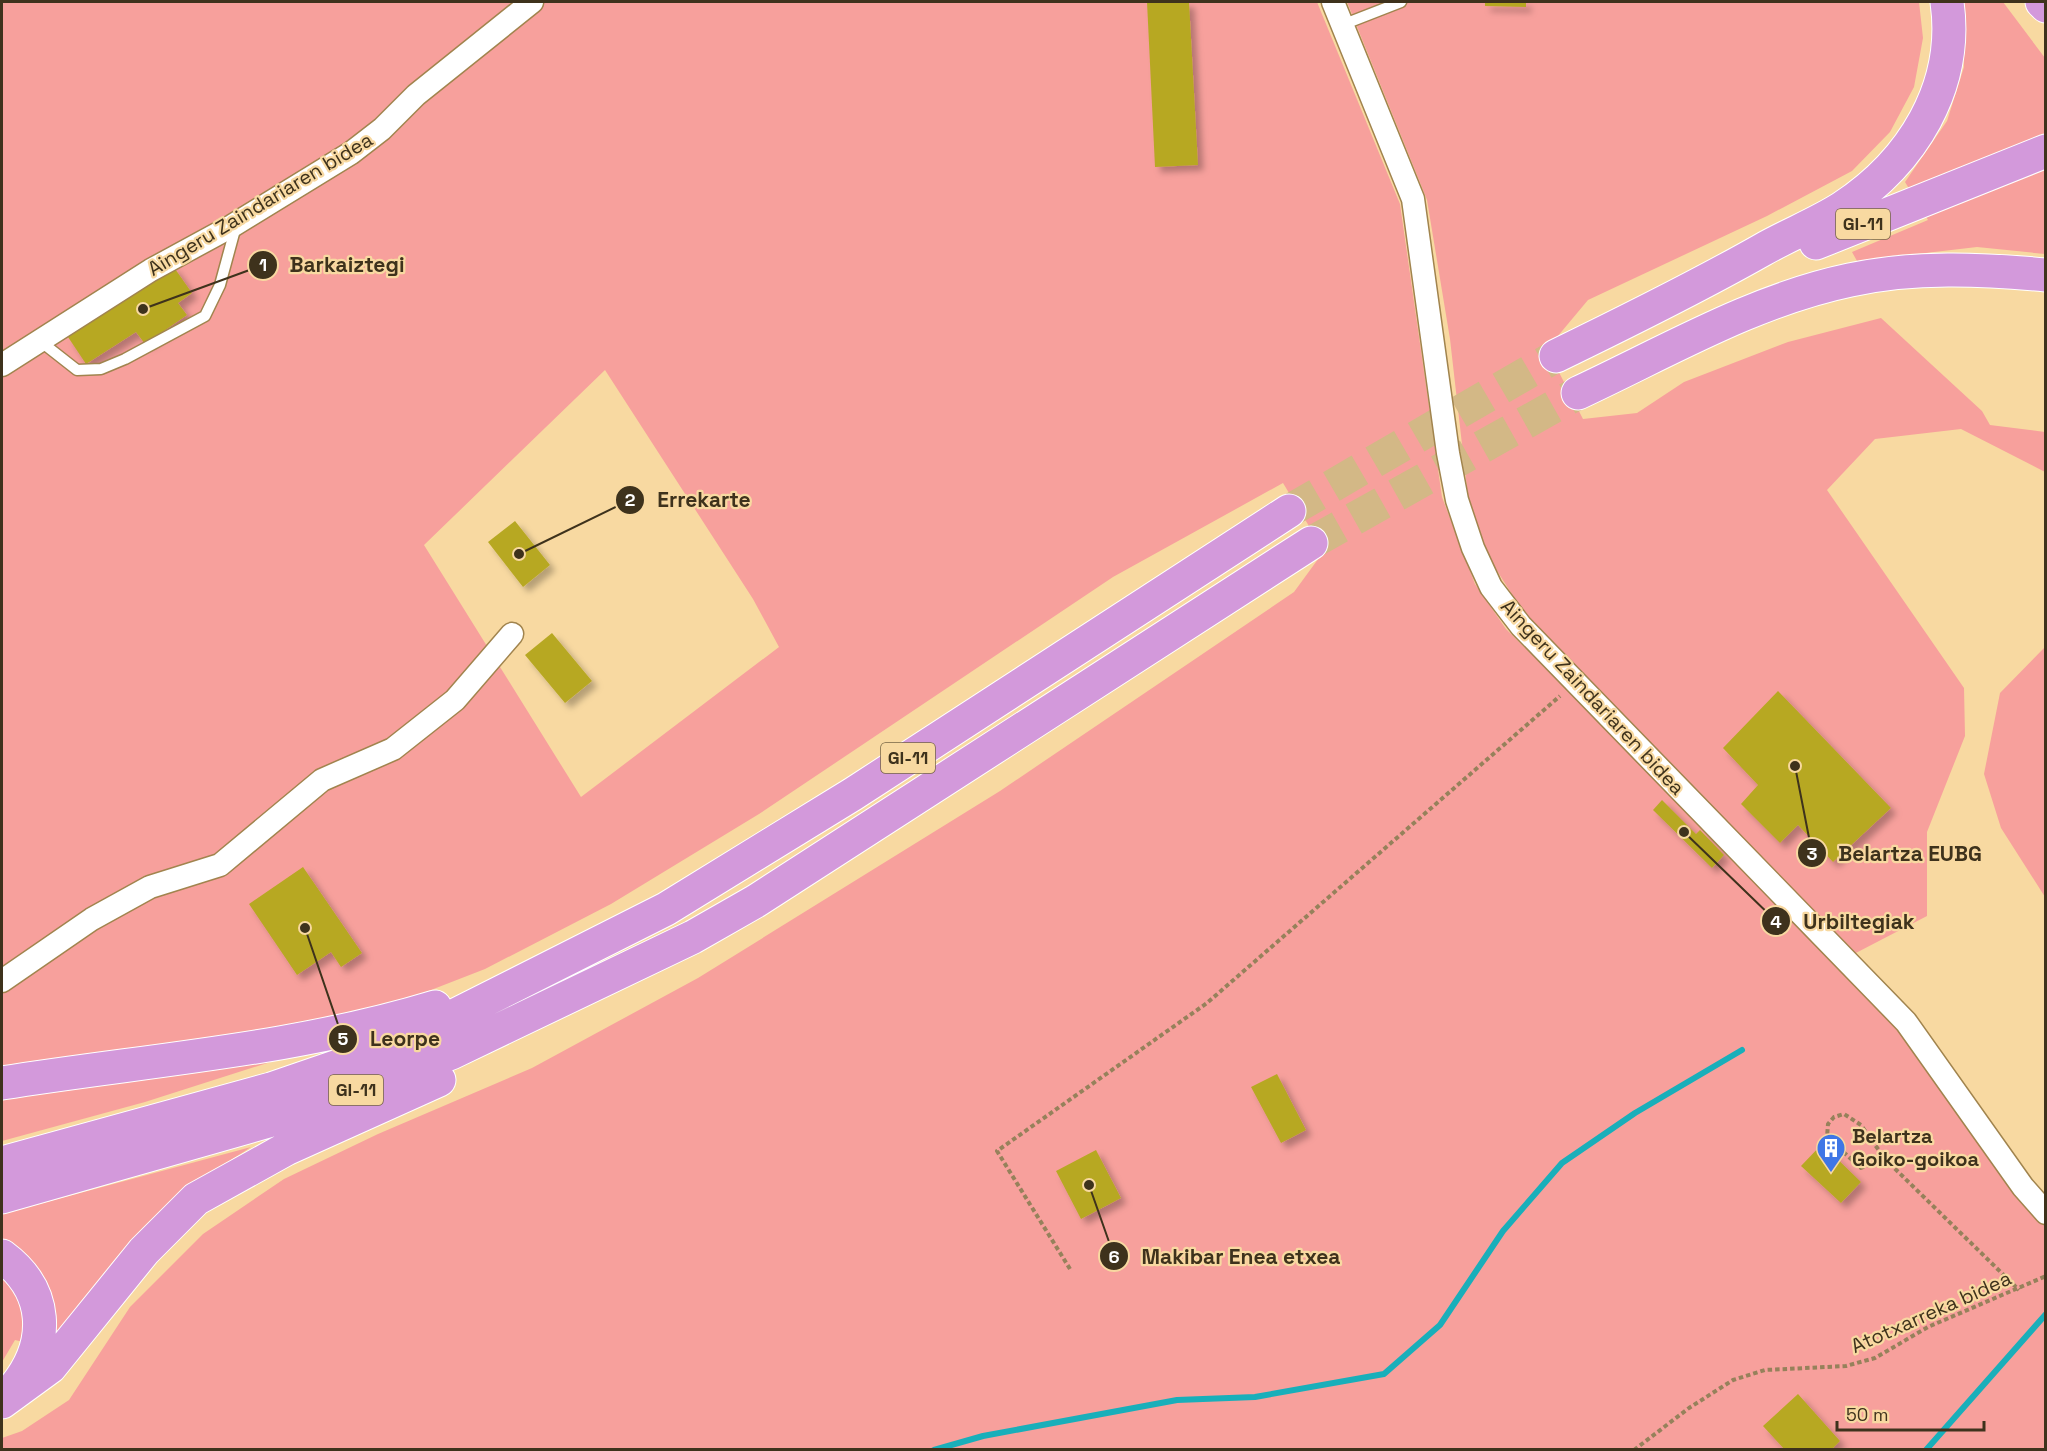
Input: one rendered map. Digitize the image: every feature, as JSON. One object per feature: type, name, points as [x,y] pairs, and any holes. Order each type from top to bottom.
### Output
[{"type":"highway","points":[[1680,297],[1841,208],[1876,183],[1898,161],[1929,115],[1942,80],[1949,44],[1947,2]]},
{"type":"highway","points":[[2042,2],[2046,6]]},
{"type":"highway","name":"GI-11","points":[[1556,356],[1680,297],[2046,151]]},
{"type":"highway","points":[[1578,393],[1765,304],[1851,279],[1915,272],[1984,269],[2046,275]]},
{"type":"highway","points":[[1915,272],[2046,294]]},
{"type":"highway","name":"GI-11","points":[[2,1163],[271,1089],[408,1039],[666,909],[862,787],[1289,511]]},
{"type":"highway","name":"GI-11","points":[[2,1197],[294,1114],[452,1053],[693,937],[756,901],[1311,543]]},
{"type":"highway","points":[[3,1401],[50,1367],[144,1251],[196,1199],[286,1149],[450,1075],[589,1008],[693,937]]},
{"type":"highway","points":[[2,1083],[258,1048],[354,1030],[515,985]]},
{"type":"highway","points":[[2,1256],[31,1284],[38,1305],[40,1325],[32,1362],[3,1401]]},
{"type":"street","name":"Aingeru Zaindariaren bidea","points":[[2,365],[151,270],[237,223],[366,141],[416,95],[532,2]]},
{"type":"street","name":"Aingeru Zaindariaren bidea","points":[[1333,2],[1413,199],[1448,453],[1457,500],[1473,548],[1491,587],[1509,610],[1576,682],[1906,1022],[2023,1187],[2046,1213]]},
{"type":"street","points":[[2,981],[92,919],[150,887],[220,865],[322,780],[393,749],[454,700],[512,634]]},
{"type":"lane","points":[[1342,25],[1401,2]]},
{"type":"lane","points":[[39,340],[77,370],[101,369],[205,316],[220,285],[237,223]]},
{"type":"path","points":[[1070,1269],[997,1151],[1207,1003],[1576,682]]},
{"type":"path","points":[[1885,1159],[1861,1168],[1827,1137],[1828,1124],[1834,1117],[1844,1114],[1861,1125],[1885,1159],[2019,1290]]},
{"type":"path","name":"Atotxarreka bidea","points":[[1634,1449],[1689,1408],[1733,1380],[1765,1370],[1846,1366],[1875,1358],[1928,1327],[2019,1290],[2046,1276]]},
{"type":"shaded area","points":[[2,2],[1317,2],[1400,204],[1442,497],[1475,584],[1506,629],[1778,898],[1930,1065],[2045,1224],[2045,1449],[2,1449],[2,1438],[22,1431],[69,1400],[130,1307],[203,1234],[284,1179],[378,1134],[532,1068],[698,978],[1000,791],[1294,592],[1324,551],[1283,483],[1113,577],[759,814],[611,904],[485,969],[395,1004],[305,1051],[145,1102],[2,1141]],"holes":[[[605,370],[753,599],[779,647],[581,797],[424,545]]]},
{"type":"shaded area","points":[[1347,2],[1919,2],[1923,38],[1914,87],[1890,132],[1852,171],[1767,216],[1588,300],[1547,349],[1583,419],[1637,413],[1684,382],[1788,342],[1881,318],[1982,411],[1990,425],[2045,432],[2045,472],[1961,429],[1875,439],[1827,490],[1964,688],[1965,736],[1927,832],[1927,916],[1852,955],[1527,618],[1487,555],[1468,497],[1450,339],[1427,200]]},
{"type":"shaded area","points":[[1961,2],[2003,2],[2045,58],[2045,254],[1977,247],[1857,261],[1852,252],[1928,220],[1905,182],[1947,121],[1964,67]]},
{"type":"shaded area","points":[[2045,647],[2045,897],[2001,828],[1984,774],[2000,693]]},
{"type":"shaded area","points":[[251,1147],[191,1187],[149,1221],[102,1276],[49,1348],[15,1340],[2,1362],[2,1214]]},
{"type":"building","points":[[1147,2],[1189,2],[1198,165],[1155,167]]},
{"type":"building","points":[[1485,2],[1526,2],[1526,7],[1485,6]]},
{"type":"building","points":[[173,266],[192,293],[178,303],[187,315],[145,344],[136,332],[86,364],[68,337]]},
{"type":"building","points":[[515,521],[550,565],[523,587],[488,542]]},
{"type":"building","points":[[552,633],[592,681],[565,703],[525,655]]},
{"type":"building","points":[[1778,691],[1891,808],[1833,862],[1798,825],[1780,843],[1741,804],[1758,785],[1723,748]]},
{"type":"building","points":[[1662,800],[1696,834],[1700,830],[1724,855],[1712,868],[1653,810]]},
{"type":"building","points":[[303,867],[362,953],[341,967],[331,952],[297,975],[249,904]]},
{"type":"building","points":[[1277,1074],[1306,1130],[1281,1143],[1251,1087]]},
{"type":"building","name":"Belartza Goiko-goikoa","points":[[1822,1144],[1861,1182],[1841,1203],[1801,1166]]},
{"type":"building","points":[[1096,1150],[1121,1198],[1081,1219],[1056,1171]]},
{"type":"building","points":[[1798,1394],[1840,1441],[1831,1450],[1785,1450],[1763,1426]]},
{"type":"waterway","points":[[934,1450],[983,1436],[1177,1400],[1255,1397],[1384,1374],[1440,1325],[1503,1231],[1562,1163],[1635,1113],[1742,1050]]},
{"type":"waterway","points":[[1926,1450],[2046,1314]]},
{"type":"tunnel","points":[[1289,511],[1556,356]]},
{"type":"tunnel","points":[[1311,543],[1578,393]]},
{"type":"place","name":"Barkaiztegi","points":[[143,309]]},
{"type":"place","name":"Errekarte","points":[[519,554]]},
{"type":"place","name":"Belartza EUBG","points":[[1795,766]]},
{"type":"place","name":"Urbiltegiak","points":[[1684,832]]},
{"type":"place","name":"Leorpe","points":[[305,928]]},
{"type":"place","name":"Belartza Goiko-goikoa","points":[[1831,1174]]},
{"type":"place","name":"Makibar Enea etxea","points":[[1089,1185]]}]
